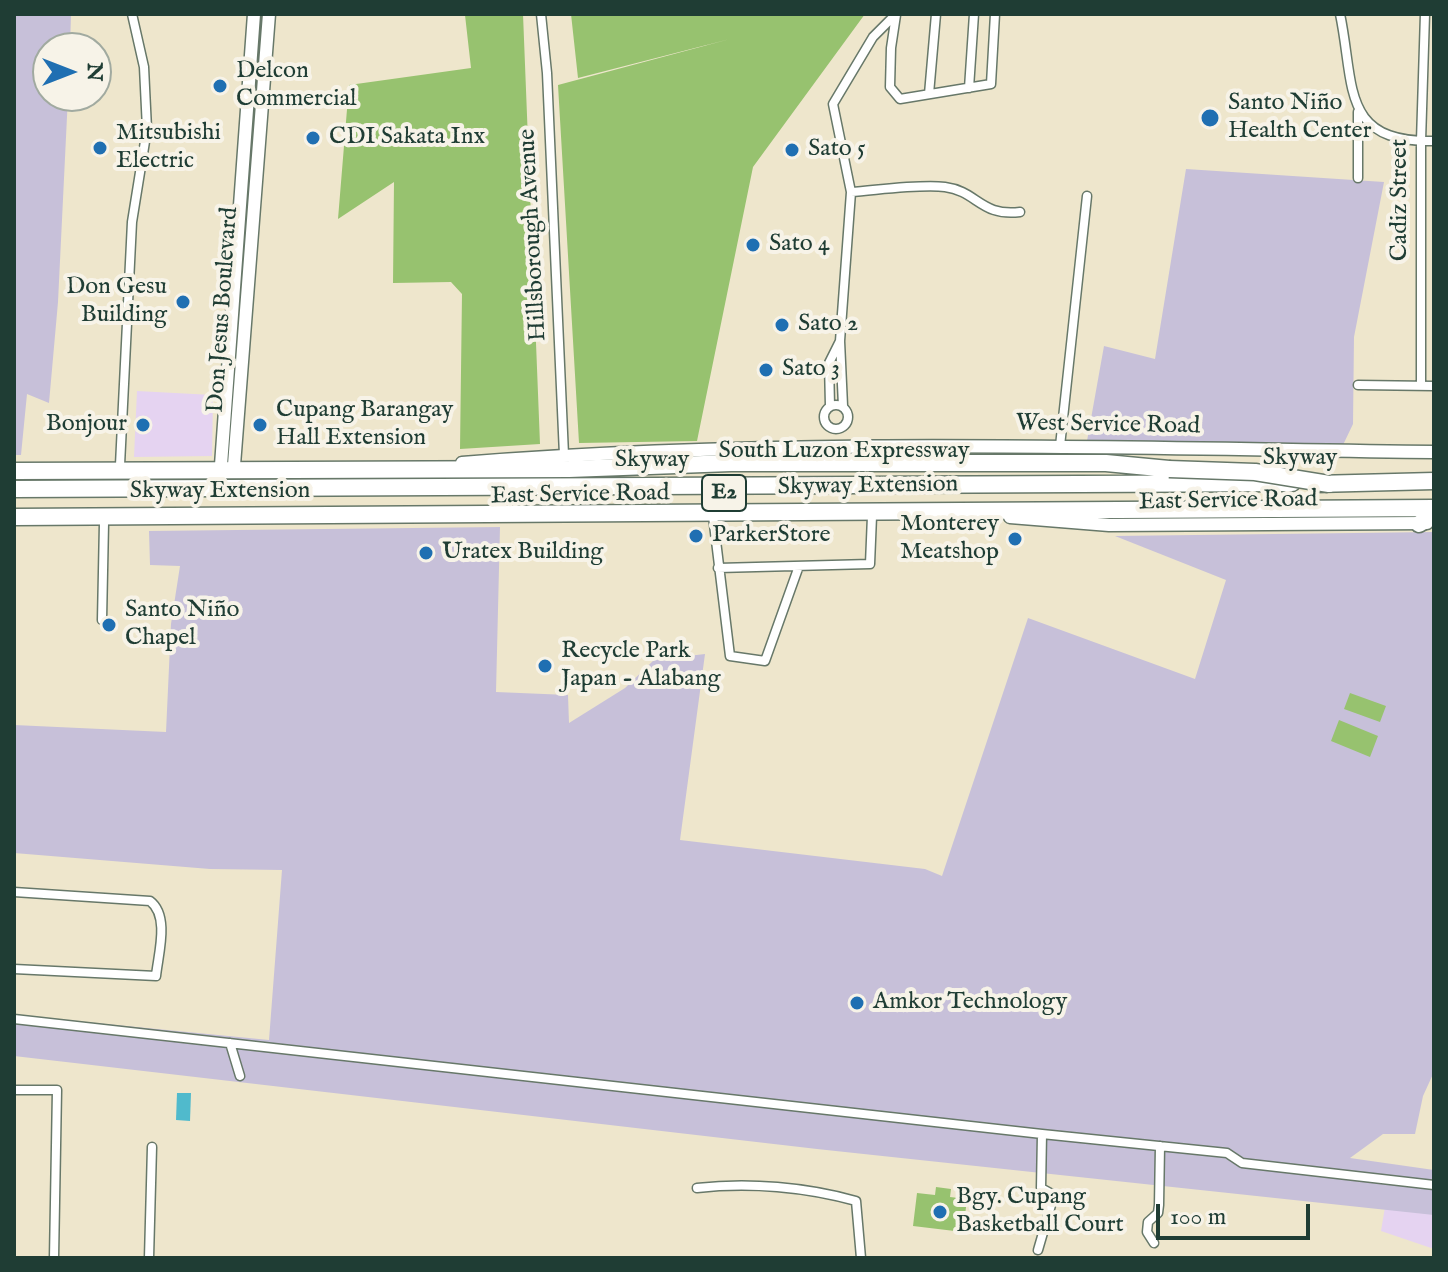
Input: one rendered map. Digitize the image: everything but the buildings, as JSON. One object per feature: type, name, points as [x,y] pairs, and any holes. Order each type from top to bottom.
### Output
[{"type":"highway","name":"Skyway Extension","points":[[14,468],[569,469],[731,463],[1106,463],[1255,472],[1329,484]]},
{"type":"highway","name":"South Luzon Expressway","points":[[14,483],[1434,472]]},
{"type":"highway","name":"Skyway","points":[[14,489],[1329,484],[1434,481]]},
{"type":"highway","name":"Skyway","points":[[14,497],[1434,488]]},
{"type":"highway","name":"South Luzon Expressway","points":[[14,506],[1434,499]]},
{"type":"highway","name":"Skyway Extension","points":[[14,517],[1434,508]]},
{"type":"main road","name":"Don Jesus Boulevard","points":[[227,465],[236,241],[254,14]]},
{"type":"main road","name":"Don Jesus Boulevard","points":[[227,465],[251,243],[269,14]]},
{"type":"main road","points":[[236,241],[251,243]]},
{"type":"main road","name":"West Service Road","points":[[14,468],[449,464],[564,455],[837,446],[1434,452]]},
{"type":"main road","name":"East Service Road","points":[[14,524],[958,515],[1109,525],[1429,521]]},
{"type":"street","points":[[120,465],[132,222],[147,129],[144,67],[132,14]]},
{"type":"street","name":"Hillsborough Avenue","points":[[541,14],[547,73],[564,455]]},
{"type":"street","points":[[843,406],[840,341],[851,192],[833,104],[873,37],[896,14]]},
{"type":"street","points":[[896,14],[890,87],[900,99],[991,84],[995,14]]},
{"type":"street","points":[[929,94],[936,14]]},
{"type":"street","points":[[969,88],[974,14]]},
{"type":"street","points":[[1340,14],[1358,111],[1358,178]]},
{"type":"street","name":"Cadiz Street","points":[[1421,386],[1421,141],[1425,14]]},
{"type":"street","points":[[873,37],[891,48]]},
{"type":"street","points":[[1358,111],[1384,135],[1434,141]]},
{"type":"street","points":[[851,192],[945,187],[964,192],[997,213],[1020,212]]},
{"type":"street","points":[[1060,446],[1087,196]]},
{"type":"street","points":[[830,403],[843,406],[848,411],[848,422],[837,429],[829,427],[825,412],[830,403],[829,363],[840,341]]},
{"type":"street","points":[[1358,385],[1434,386]]},
{"type":"street","points":[[837,429],[837,446]]},
{"type":"street","points":[[713,516],[730,656],[765,661],[799,566]]},
{"type":"street","points":[[718,568],[870,564],[872,516]]},
{"type":"street","points":[[102,620],[104,523]]},
{"type":"street","points":[[14,892],[150,901],[161,919],[156,976],[14,969]]},
{"type":"street","points":[[14,1019],[1227,1153],[1242,1163],[1434,1185]]},
{"type":"street","points":[[230,1043],[240,1076]]},
{"type":"street","points":[[14,1090],[57,1090],[54,1258]]},
{"type":"street","points":[[1038,1250],[1054,1195],[1041,1188],[1042,1134]]},
{"type":"street","points":[[1154,1243],[1147,1232],[1148,1222],[1158,1213],[1160,1146]]},
{"type":"street","points":[[149,1258],[152,1147]]},
{"type":"street","points":[[697,1188],[729,1184],[828,1193],[856,1201],[861,1258]]},
{"type":"shaded area","name":"Mitsubishi Electric","points":[[14,14],[71,14],[70,32],[32,32],[32,112],[67,112],[58,302],[49,403],[27,394],[21,455],[14,455]]},
{"type":"shaded area","points":[[1186,169],[1384,182],[1354,337],[1353,424],[1343,445],[1087,441],[1104,346],[1155,359]]},
{"type":"shaded area","points":[[137,391],[213,395],[212,456],[134,457]]},
{"type":"shaded area","points":[[500,527],[496,692],[568,695],[569,723],[625,688],[654,660],[705,654],[680,840],[925,869],[942,876],[1028,618],[1195,679],[1226,580],[1115,536],[1434,532],[1434,1072],[1423,1096],[1415,1134],[1383,1134],[1350,1158],[1434,1170],[1434,1215],[817,1149],[14,1056],[14,1015],[269,1040],[282,870],[210,869],[14,853],[14,725],[166,732],[171,624],[180,566],[150,565],[149,531]]},
{"type":"shaded area","points":[[1386,1201],[1434,1210],[1434,1249],[1381,1231]]},
{"type":"green space","points":[[523,14],[540,444],[460,449],[462,294],[451,282],[393,283],[394,182],[338,219],[349,85],[471,68],[465,15]]},
{"type":"green space","points":[[571,14],[865,14],[753,167],[697,441],[579,443],[558,85],[730,39],[578,78]]},
{"type":"green space","points":[[1350,693],[1386,706],[1380,722],[1344,709]]},
{"type":"green space","points":[[1339,720],[1378,736],[1370,757],[1331,741]]},
{"type":"green space","name":"Bgy. Cupang Basketball Court","points":[[936,1187],[951,1189],[950,1197],[967,1199],[963,1232],[913,1226],[917,1193],[935,1195]]},
{"type":"water","points":[[177,1093],[191,1093],[190,1121],[176,1120]]},
{"type":"place","name":"Delcon Commercial","points":[[220,86]]},
{"type":"place","name":"Santo Niño Health Center","points":[[1210,118]]},
{"type":"place","name":"CDI Sakata Inx","points":[[313,138]]},
{"type":"place","name":"Mitsubishi Electric","points":[[100,148]]},
{"type":"place","name":"Sato 5","points":[[792,150]]},
{"type":"place","name":"Sato 4","points":[[753,245]]},
{"type":"place","name":"Don Gesu Building","points":[[183,302]]},
{"type":"place","name":"Sato 2","points":[[782,325]]},
{"type":"place","name":"Sato 3","points":[[766,370]]},
{"type":"place","name":"Bonjour","points":[[143,425]]},
{"type":"place","name":"Cupang Barangay Hall Extension","points":[[260,425]]},
{"type":"place","name":"ParkerStore","points":[[696,536]]},
{"type":"place","name":"Monterey Meatshop","points":[[1015,539]]},
{"type":"place","name":"Uratex Building","points":[[426,553]]},
{"type":"place","name":"Santo Niño Chapel","points":[[109,625]]},
{"type":"place","name":"Recycle Park Japan - Alabang","points":[[545,666]]},
{"type":"place","name":"Amkor Technology","points":[[857,1003]]},
{"type":"place","name":"Bgy. Cupang Basketball Court","points":[[940,1212]]}]
